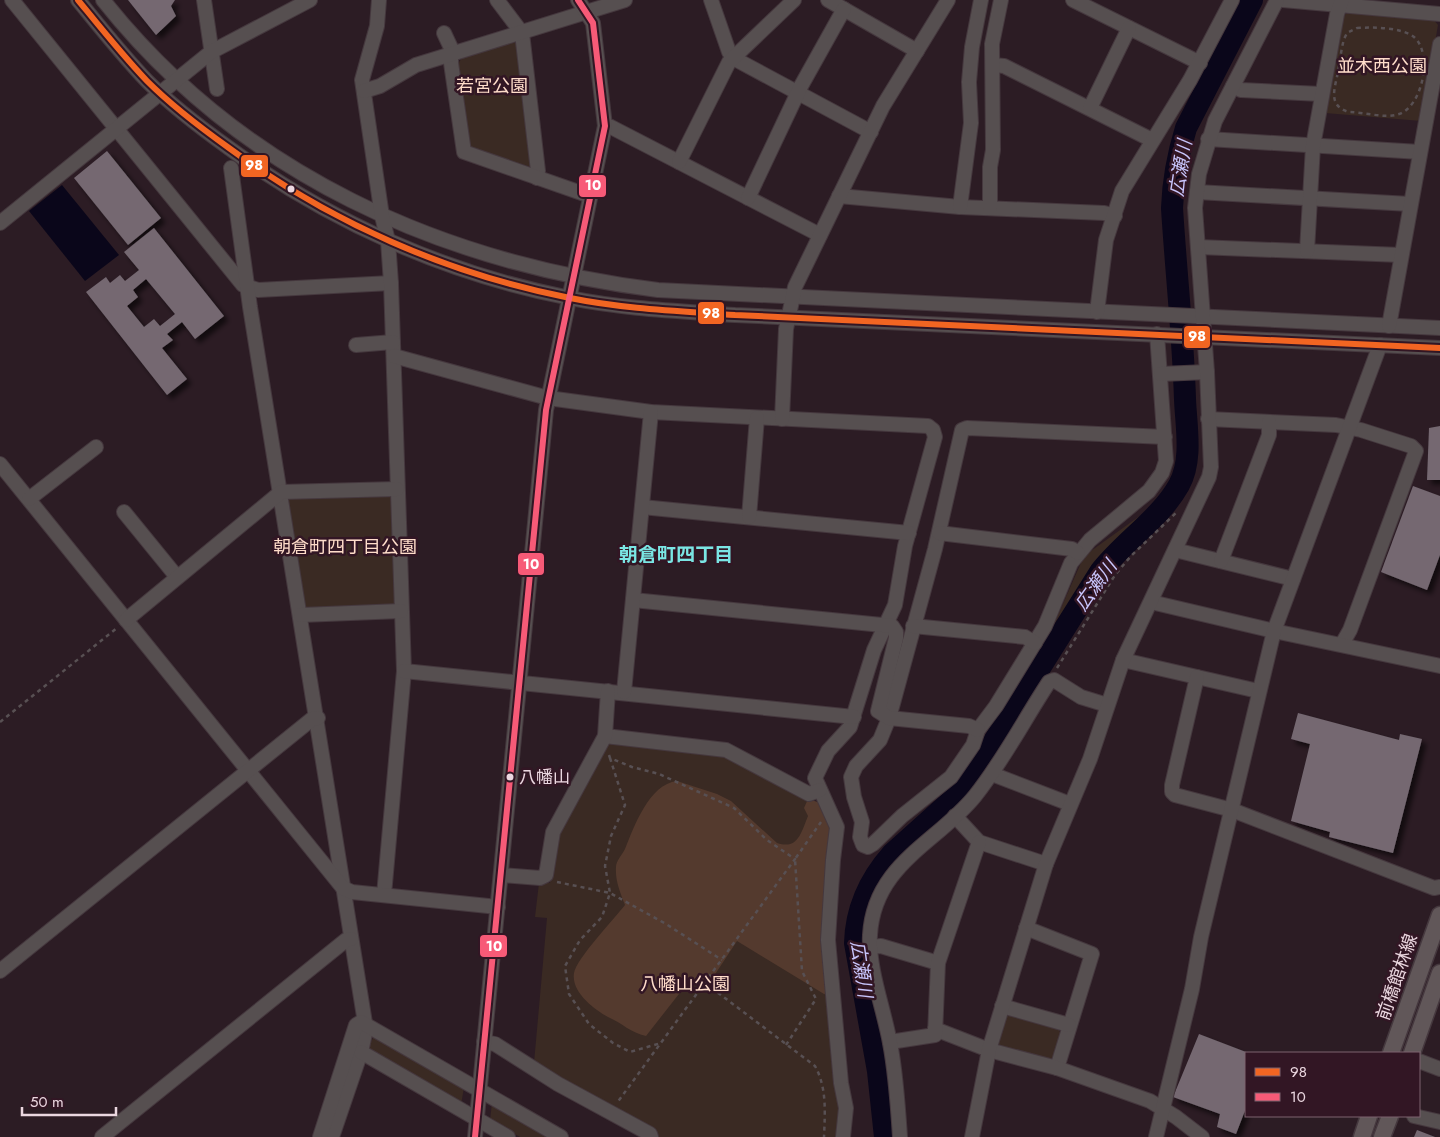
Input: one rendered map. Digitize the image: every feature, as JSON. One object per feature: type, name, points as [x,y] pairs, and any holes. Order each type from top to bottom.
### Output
[{"type":"main road","name":"前橋館林線","points":[[1391,1052],[1440,915]]},
{"type":"main road","points":[[1412,1052],[1440,973]]},
{"type":"main road","points":[[1362,1137],[1369,1117]]},
{"type":"main road","points":[[1382,1137],[1390,1117]]},
{"type":"street","points":[[12,0],[243,285],[258,290],[391,283]]},
{"type":"street","points":[[78,0],[147,80],[161,93],[211,136],[274,179],[332,214],[388,242],[467,271],[568,298],[655,310],[1440,348]]},
{"type":"street","points":[[103,0],[145,50],[176,80],[222,119],[283,162],[348,200],[382,216],[452,244],[572,278],[658,290],[1440,328]]},
{"type":"street","points":[[204,0],[217,89]]},
{"type":"street","points":[[0,223],[211,52],[310,0]]},
{"type":"street","points":[[379,0],[377,26],[363,74],[382,216],[388,242],[391,283],[404,671],[384,895]]},
{"type":"street","points":[[497,0],[522,33],[538,171],[537,178]]},
{"type":"street","points":[[475,1137],[548,398],[604,126],[593,23],[588,12],[578,0]]},
{"type":"street","points":[[364,91],[380,86],[416,64],[451,55],[625,0]]},
{"type":"street","points":[[711,0],[733,57],[871,132]]},
{"type":"street","points":[[679,162],[726,67],[733,57],[794,0]]},
{"type":"street","points":[[828,0],[917,51]]},
{"type":"street","points":[[782,419],[788,317],[798,280],[871,132],[946,0]]},
{"type":"street","points":[[960,207],[971,123],[969,82],[972,47],[981,0]]},
{"type":"street","points":[[990,208],[990,167],[993,150],[993,35],[1001,0]]},
{"type":"street","points":[[1074,0],[1200,63]]},
{"type":"street","points":[[1097,312],[1106,240],[1122,191],[1200,63],[1232,0]]},
{"type":"street","points":[[972,1137],[989,1050],[1046,864],[1090,759],[1123,660],[1209,476],[1211,466],[1208,419],[1201,372],[1198,316],[1196,208],[1199,174],[1208,139],[1277,0]]},
{"type":"street","points":[[1283,0],[1341,3],[1440,14]]},
{"type":"street","points":[[1307,251],[1313,146],[1321,94],[1341,3]]},
{"type":"street","points":[[748,198],[798,94],[844,9]]},
{"type":"street","points":[[1090,108],[1129,28]]},
{"type":"street","points":[[444,34],[450,44],[464,152],[590,196]]},
{"type":"street","points":[[1389,326],[1440,44]]},
{"type":"street","points":[[993,65],[1004,66],[1152,140]]},
{"type":"street","points":[[1233,86],[1242,90],[1321,94]]},
{"type":"street","points":[[604,126],[611,127],[820,235]]},
{"type":"street","points":[[1208,139],[1420,152]]},
{"type":"street","points":[[231,168],[248,287],[342,868],[343,888],[365,1023],[366,1034],[361,1052],[332,1137]]},
{"type":"street","points":[[1197,192],[1410,204]]},
{"type":"street","points":[[840,196],[960,207],[1104,213],[1115,216]]},
{"type":"street","points":[[1198,247],[1401,255]]},
{"type":"street","points":[[1163,334],[1166,374],[1166,461],[1157,482],[1150,491],[1090,540],[1078,553],[1065,575],[1051,612],[1035,643],[996,706],[978,730],[973,745],[951,777],[868,847],[861,841],[862,822],[854,797],[851,777],[856,766],[880,740],[889,718],[939,532],[960,435],[966,428],[1165,437]]},
{"type":"street","points":[[356,345],[393,349],[548,398],[651,412],[931,427],[935,438],[909,533],[896,600],[874,650],[854,717],[849,728],[828,751],[816,774],[815,780],[837,827],[828,940],[840,1083],[846,1108],[843,1137]]},
{"type":"street","points":[[1156,1137],[1192,989],[1201,936],[1232,810],[1258,691],[1274,631],[1380,345]]},
{"type":"street","points":[[1166,374],[1201,372]]},
{"type":"street","points":[[624,692],[651,412]]},
{"type":"street","points":[[749,517],[757,418]]},
{"type":"street","points":[[1208,419],[1336,425],[1411,446],[1416,455],[1350,630],[1342,644]]},
{"type":"street","points":[[1221,561],[1269,434],[1269,422]]},
{"type":"street","points":[[29,499],[96,447]]},
{"type":"street","points":[[0,464],[343,888],[352,892],[498,907]]},
{"type":"street","points":[[126,620],[281,492],[397,489]]},
{"type":"street","points":[[642,507],[909,533]]},
{"type":"street","points":[[124,512],[177,578]]},
{"type":"street","points":[[939,532],[1072,549],[1078,553]]},
{"type":"street","points":[[1176,550],[1293,579]]},
{"type":"street","points":[[633,600],[892,626],[896,632],[877,707],[880,714],[889,718],[969,726],[978,730]]},
{"type":"street","points":[[1151,602],[1274,631],[1440,666]]},
{"type":"street","points":[[301,615],[401,611]]},
{"type":"street","points":[[913,626],[1025,637],[1035,643]]},
{"type":"street","points":[[1123,660],[1258,691]]},
{"type":"street","points":[[404,671],[854,717]]},
{"type":"street","points":[[1197,677],[1172,792],[1178,797],[1232,810],[1434,888],[1440,887]]},
{"type":"street","points":[[900,1137],[890,1042],[870,947],[870,934],[876,906],[892,875],[929,837],[955,816],[974,797],[992,774],[1051,680],[1081,697],[1107,705]]},
{"type":"street","points":[[501,875],[544,877],[553,832],[605,736],[608,691]]},
{"type":"street","points":[[0,971],[312,719],[318,718]]},
{"type":"street","points":[[605,736],[726,750],[808,794],[820,790]]},
{"type":"street","points":[[992,774],[1070,804]]},
{"type":"street","points":[[955,816],[979,842],[1046,864]]},
{"type":"street","points":[[890,1042],[935,1035],[934,1018],[938,963],[979,842]]},
{"type":"street","points":[[1026,928],[1092,954],[1056,1068]]},
{"type":"street","points":[[102,1137],[346,940],[351,939]]},
{"type":"street","points":[[870,947],[881,946],[938,963]]},
{"type":"street","points":[[1002,1006],[1069,1025]]},
{"type":"street","points":[[320,1137],[356,1025],[365,1023],[561,1137]]},
{"type":"street","points":[[935,1029],[989,1050],[1056,1068],[1150,1101],[1176,1117],[1202,1137]]},
{"type":"street","points":[[484,1042],[495,1044],[558,1084],[650,1134],[651,1137]]},
{"type":"street","points":[[361,1052],[508,1137]]},
{"type":"street","points":[[1420,1061],[1440,1069]]},
{"type":"path","points":[[1357,28],[1382,29],[1403,31],[1411,35],[1423,49],[1424,64],[1415,102],[1405,111],[1395,115],[1343,110],[1336,103],[1333,89],[1345,35],[1357,28]]},
{"type":"path","points":[[1051,680],[1115,575],[1180,509]]},
{"type":"path","points":[[0,722],[126,620]]},
{"type":"path","points":[[605,736],[624,805],[611,836],[605,866],[610,893],[602,917],[580,940],[565,966],[569,994],[589,1024],[613,1043],[630,1052],[661,1043]]},
{"type":"path","points":[[610,758],[632,767],[659,774],[734,808],[767,840],[795,858]]},
{"type":"path","points":[[611,1113],[830,810]]},
{"type":"path","points":[[786,1045],[816,999],[802,970],[795,858]]},
{"type":"path","points":[[544,877],[554,882],[610,893],[666,924],[722,960]]},
{"type":"path","points":[[705,983],[815,1066],[822,1080],[825,1110],[824,1137]]},
{"type":"green space","name":"並木西公園","points":[[1348,12],[1433,19],[1438,25],[1421,121],[1325,113],[1343,17]]},
{"type":"green space","name":"若宮公園","points":[[514,42],[520,46],[531,167],[474,151],[468,144],[457,65],[462,58]]},
{"type":"green space","name":"朝倉町四丁目公園","points":[[394,492],[396,606],[304,610],[286,496]]},
{"type":"green space","points":[[1141,515],[1092,571],[1054,624],[1084,556]]},
{"type":"green space","name":"八幡山公園","points":[[608,741],[725,755],[814,801],[830,993],[835,1087],[840,1105],[838,1137],[658,1137],[659,1135],[595,1100],[534,1063],[547,918],[535,917],[539,883],[550,883],[555,834]]},
{"type":"green space","points":[[677,781],[717,794],[731,801],[777,843],[784,845],[794,842],[801,834],[808,816],[804,808],[808,799],[821,803],[833,826],[830,993],[824,994],[737,941],[708,985],[695,980],[686,985],[646,1036],[602,1014],[590,1005],[580,993],[574,980],[577,966],[625,905],[617,881],[617,862],[638,819],[651,798],[667,784]]},
{"type":"green space","points":[[1009,1014],[1059,1030],[1062,1037],[1053,1062],[998,1047],[995,1043],[1003,1017]]},
{"type":"green space","points":[[373,1038],[378,1038],[464,1087],[461,1105],[372,1051],[369,1046]]},
{"type":"green space","points":[[492,1103],[550,1137],[520,1137],[490,1120]]},
{"type":"shaded area","points":[[62,185],[119,255],[85,281],[29,211]]},
{"type":"building","points":[[128,0],[175,0],[171,6],[176,16],[156,35]]},
{"type":"building","points":[[107,151],[161,218],[128,245],[74,178]]},
{"type":"building","points":[[154,228],[224,316],[195,339],[182,322],[167,334],[173,340],[162,348],[187,379],[167,395],[86,292],[106,277],[110,283],[120,275],[125,281],[139,270],[124,252]],"holes":[[[146,279],[175,314],[160,326],[154,319],[144,327],[127,306],[138,297],[133,290]]]},
{"type":"building","points":[[1440,426],[1440,480],[1427,480],[1429,428]]},
{"type":"building","points":[[1413,486],[1440,496],[1440,555],[1427,590],[1381,572]]},
{"type":"building","points":[[1298,713],[1399,740],[1400,734],[1422,739],[1393,853],[1329,837],[1330,832],[1291,821],[1310,744],[1291,739]]},
{"type":"building","points":[[1199,1034],[1246,1052],[1245,1111],[1236,1134],[1217,1127],[1220,1114],[1173,1097]]},
{"type":"building","points":[[1417,1130],[1435,1137],[1414,1137]]},
{"type":"waterway","name":"広瀬川","points":[[885,1137],[878,1071],[855,943],[861,906],[870,884],[892,854],[960,793],[1100,572],[1162,509],[1179,485],[1186,465],[1188,443],[1172,208],[1178,157],[1186,128],[1252,0]]},
{"type":"transit line","name":"98","points":[[78,0],[147,81],[197,125],[268,175],[349,222],[391,242],[435,260],[524,288],[611,305],[735,315],[1440,348]]},
{"type":"transit line","name":"10","points":[[475,1137],[546,410],[605,126],[593,23],[578,0]]},
{"type":"place","name":"八幡山","points":[[510,777]]},
{"type":"district","name":"朝倉町四丁目","points":[[676,554]]}]
